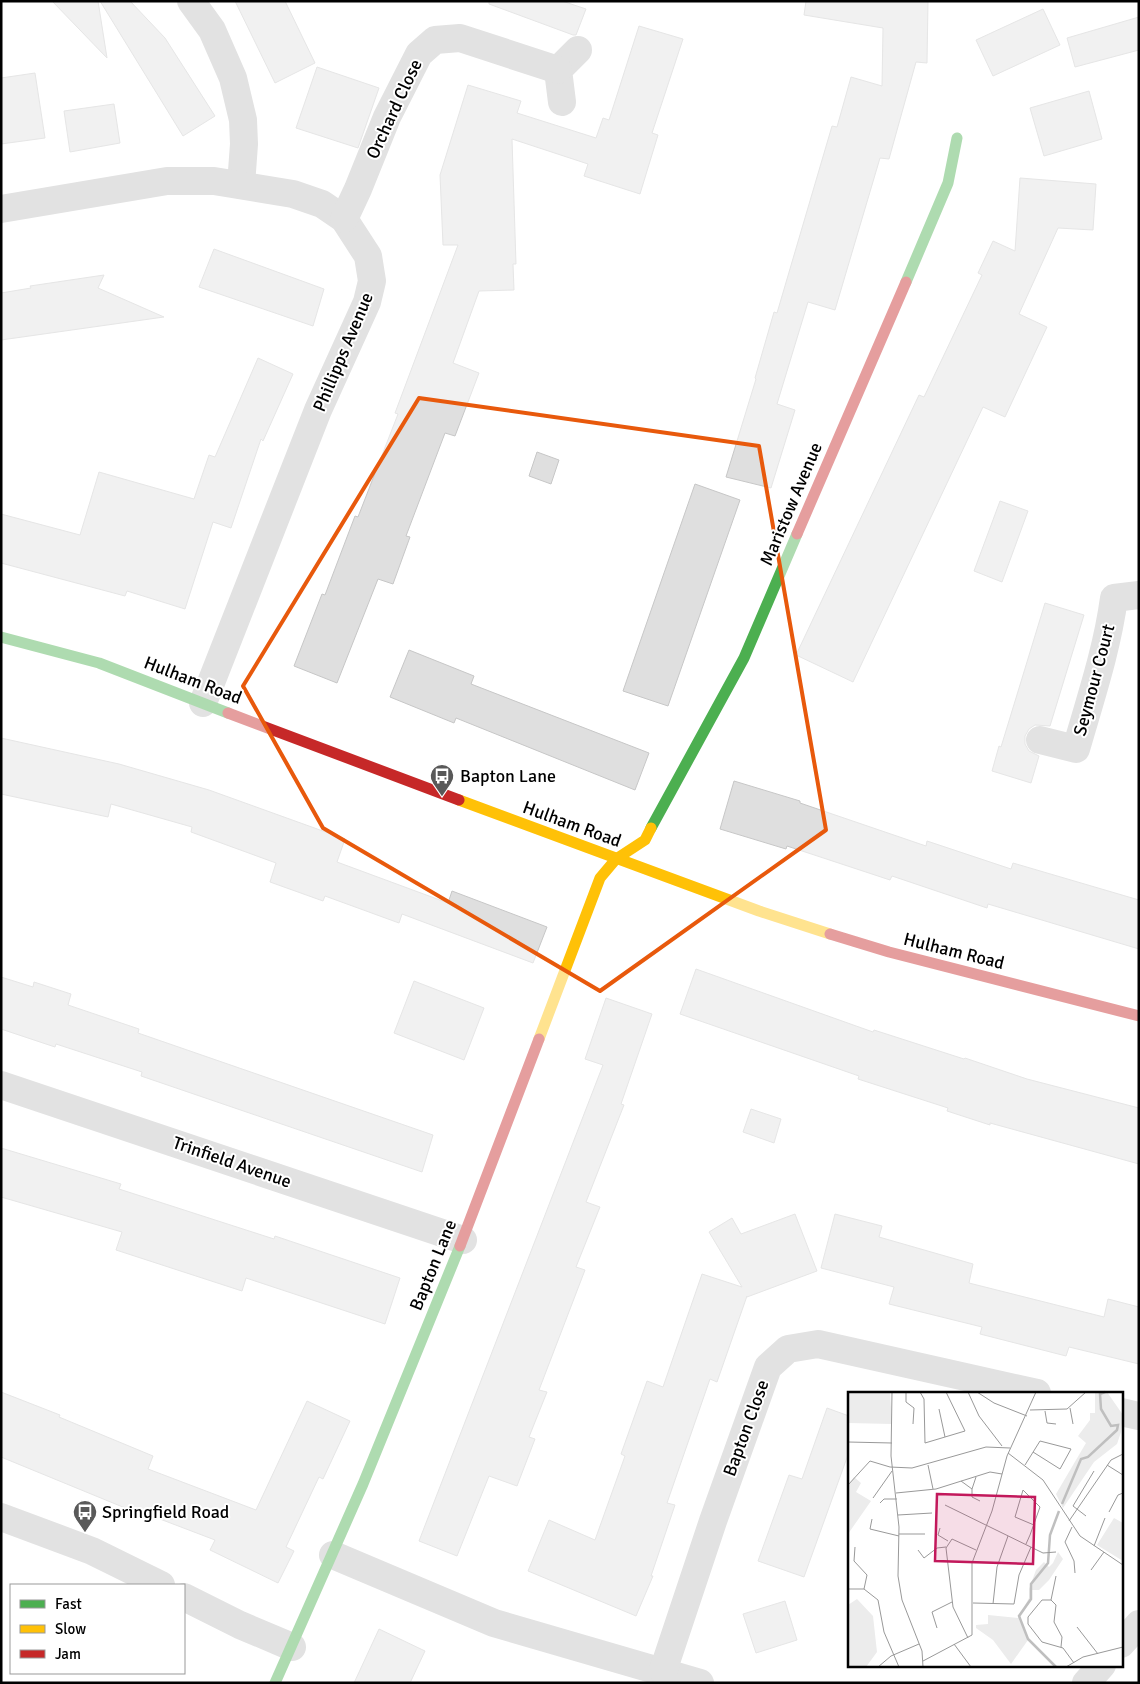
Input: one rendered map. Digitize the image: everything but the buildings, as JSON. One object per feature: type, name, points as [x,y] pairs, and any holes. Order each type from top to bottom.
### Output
[{"type":"street","points":[[191,1],[212,30],[233,78],[243,120],[244,144],[241,185]]},
{"type":"street","name":"Orchard Close","points":[[344,219],[358,190],[387,117],[419,54],[434,40],[460,38],[558,70]]},
{"type":"street","points":[[562,102],[558,70],[578,50]]},
{"type":"street","name":"Maristow Avenue","points":[[616,859],[645,840],[744,658],[948,183],[957,138]]},
{"type":"street","name":"Phillipps Avenue","points":[[1,209],[167,181],[214,181],[292,194],[322,204],[344,219],[368,256],[372,281],[367,302],[318,410],[203,703]]},
{"type":"street","name":"Seymour Court","points":[[1040,740],[1076,750],[1099,669],[1112,615],[1114,598],[1139,595]]},
{"type":"street","name":"Hulham Road","points":[[1,637],[99,663],[616,859],[759,911],[889,952],[1139,1016]]},
{"type":"street","name":"Bapton Lane","points":[[275,1683],[333,1555],[463,1240],[600,878],[616,859]]},
{"type":"street","name":"Trinfield Avenue","points":[[1,1085],[463,1240]]},
{"type":"street","name":"Bapton Close","points":[[664,1671],[713,1521],[768,1367],[788,1349],[818,1344],[1033,1392]]},
{"type":"street","points":[[1122,1412],[1139,1416]]},
{"type":"street","points":[[1,1517],[92,1551],[159,1584]]},
{"type":"street","points":[[333,1555],[494,1623],[700,1683]]},
{"type":"street","points":[[185,1597],[292,1647]]},
{"type":"street","points":[[1122,1643],[1139,1624]]},
{"type":"street","points":[[1086,1683],[1101,1666]]},
{"type":"highlighted area","points":[[419,398],[759,446],[826,830],[600,991],[323,828],[243,686]]},
{"type":"traffic: fast","points":[[906,282],[948,183],[957,138]]},
{"type":"traffic: fast","points":[[651,828],[744,658],[797,534]]},
{"type":"traffic: fast","points":[[1,637],[99,663],[228,713]]},
{"type":"traffic: fast","points":[[275,1683],[363,1484],[460,1246]]},
{"type":"traffic: slow","points":[[459,800],[759,911],[830,934]]},
{"type":"traffic: slow","points":[[539,1039],[600,878],[616,859],[645,840],[651,828]]},
{"type":"traffic: jam","points":[[797,534],[906,282]]},
{"type":"traffic: jam","points":[[228,713],[459,800]]},
{"type":"traffic: jam","points":[[830,934],[889,952],[1139,1016]]},
{"type":"traffic: jam","points":[[460,1246],[539,1039]]},
{"type":"place","name":"Bapton Lane","points":[[442,797]]},
{"type":"place","name":"Springfield Road","points":[[85,1533]]}]
